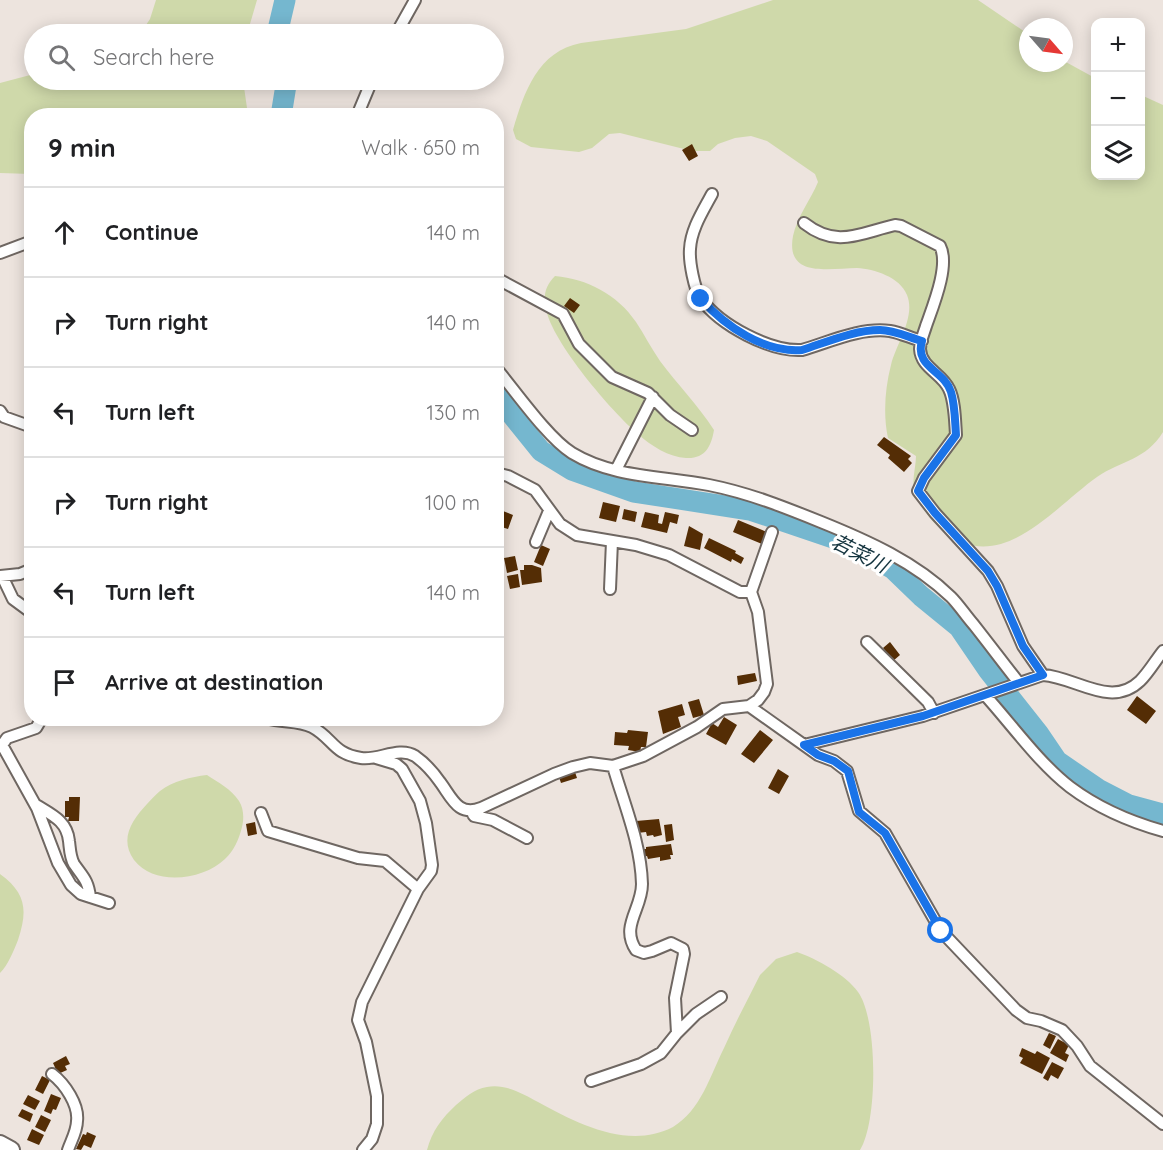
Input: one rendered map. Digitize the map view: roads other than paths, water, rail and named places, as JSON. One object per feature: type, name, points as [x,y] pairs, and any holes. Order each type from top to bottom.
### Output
[{"type":"main road","points":[[0,1144],[11,1150]]},
{"type":"street","points":[[402,24],[416,0]]},
{"type":"street","points":[[360,108],[368,90]]},
{"type":"street","points":[[712,194],[693,231],[690,251],[696,290],[701,299],[734,327],[750,338],[792,351],[864,332],[881,330],[922,341]]},
{"type":"street","points":[[804,223],[812,230],[839,239],[895,225],[901,226],[940,246],[943,252],[943,267],[920,347],[922,357],[928,367],[945,381],[950,390],[956,435],[924,478],[918,491],[988,571],[997,586],[1023,646],[1043,675]]},
{"type":"street","points":[[0,253],[24,244]]},
{"type":"street","points":[[504,282],[563,315],[579,344],[612,378],[640,388],[653,397],[670,415],[692,430]]},
{"type":"street","points":[[504,377],[570,452],[598,465],[645,476],[705,484],[770,501],[857,536],[892,554],[920,571],[952,598],[1016,684]]},
{"type":"street","points":[[616,470],[653,397]]},
{"type":"street","points":[[0,411],[4,417],[24,424]]},
{"type":"street","points":[[504,475],[535,490],[560,524],[577,535],[636,545],[669,555],[740,592],[751,592]]},
{"type":"street","points":[[536,542],[549,511]]},
{"type":"street","points":[[310,726],[341,752],[365,759],[389,754],[409,753],[413,755],[429,768],[457,807],[471,811],[573,767],[590,763],[614,766],[643,756],[697,727],[723,709],[749,706],[764,692],[767,684],[758,612],[751,592],[772,532]]},
{"type":"street","points":[[610,589],[612,541]]},
{"type":"street","points":[[24,572],[1,576],[13,599],[24,608]]},
{"type":"street","points":[[867,642],[928,702],[934,712]]},
{"type":"street","points":[[804,745],[934,712],[1043,675],[1062,678],[1099,692],[1120,693],[1140,681],[1163,651]]},
{"type":"street","points":[[986,694],[1053,773],[1071,788],[1106,809],[1141,825],[1163,831]]},
{"type":"street","points":[[749,706],[818,755],[834,761],[848,771],[859,812],[885,833],[941,931],[1022,1015],[1062,1030],[1090,1066],[1163,1125]]},
{"type":"street","points":[[37,726],[7,738],[2,745],[35,804],[58,863],[71,885],[81,894],[109,903]]},
{"type":"street","points":[[363,1150],[372,1139],[377,1124],[377,1096],[366,1042],[358,1020],[362,1002],[418,889],[431,871],[432,865],[426,822],[420,801],[402,769],[396,764],[376,758]]},
{"type":"street","points":[[614,766],[640,858],[642,887],[630,926],[629,940],[636,950],[644,952],[671,943],[683,949],[675,998],[677,1033]]},
{"type":"street","points":[[35,804],[63,823],[68,830],[70,855],[88,884],[90,897]]},
{"type":"street","points":[[471,811],[474,816],[493,820],[527,838]]},
{"type":"street","points":[[261,813],[268,831],[358,858],[385,861],[418,889]]},
{"type":"street","points":[[591,1081],[641,1064],[661,1053],[696,1014],[721,997]]},
{"type":"street","points":[[52,1074],[61,1081],[78,1119],[68,1150]]},
{"type":"waterway","name":"若菜川","points":[[279,24],[285,0]]},
{"type":"waterway","name":"若菜川","points":[[282,108],[285,90]]},
{"type":"waterway","name":"若菜川","points":[[504,405],[541,451],[572,470],[634,492],[750,510],[848,543],[893,569],[959,627],[1057,761],[1098,789],[1129,805],[1163,814]]}]
